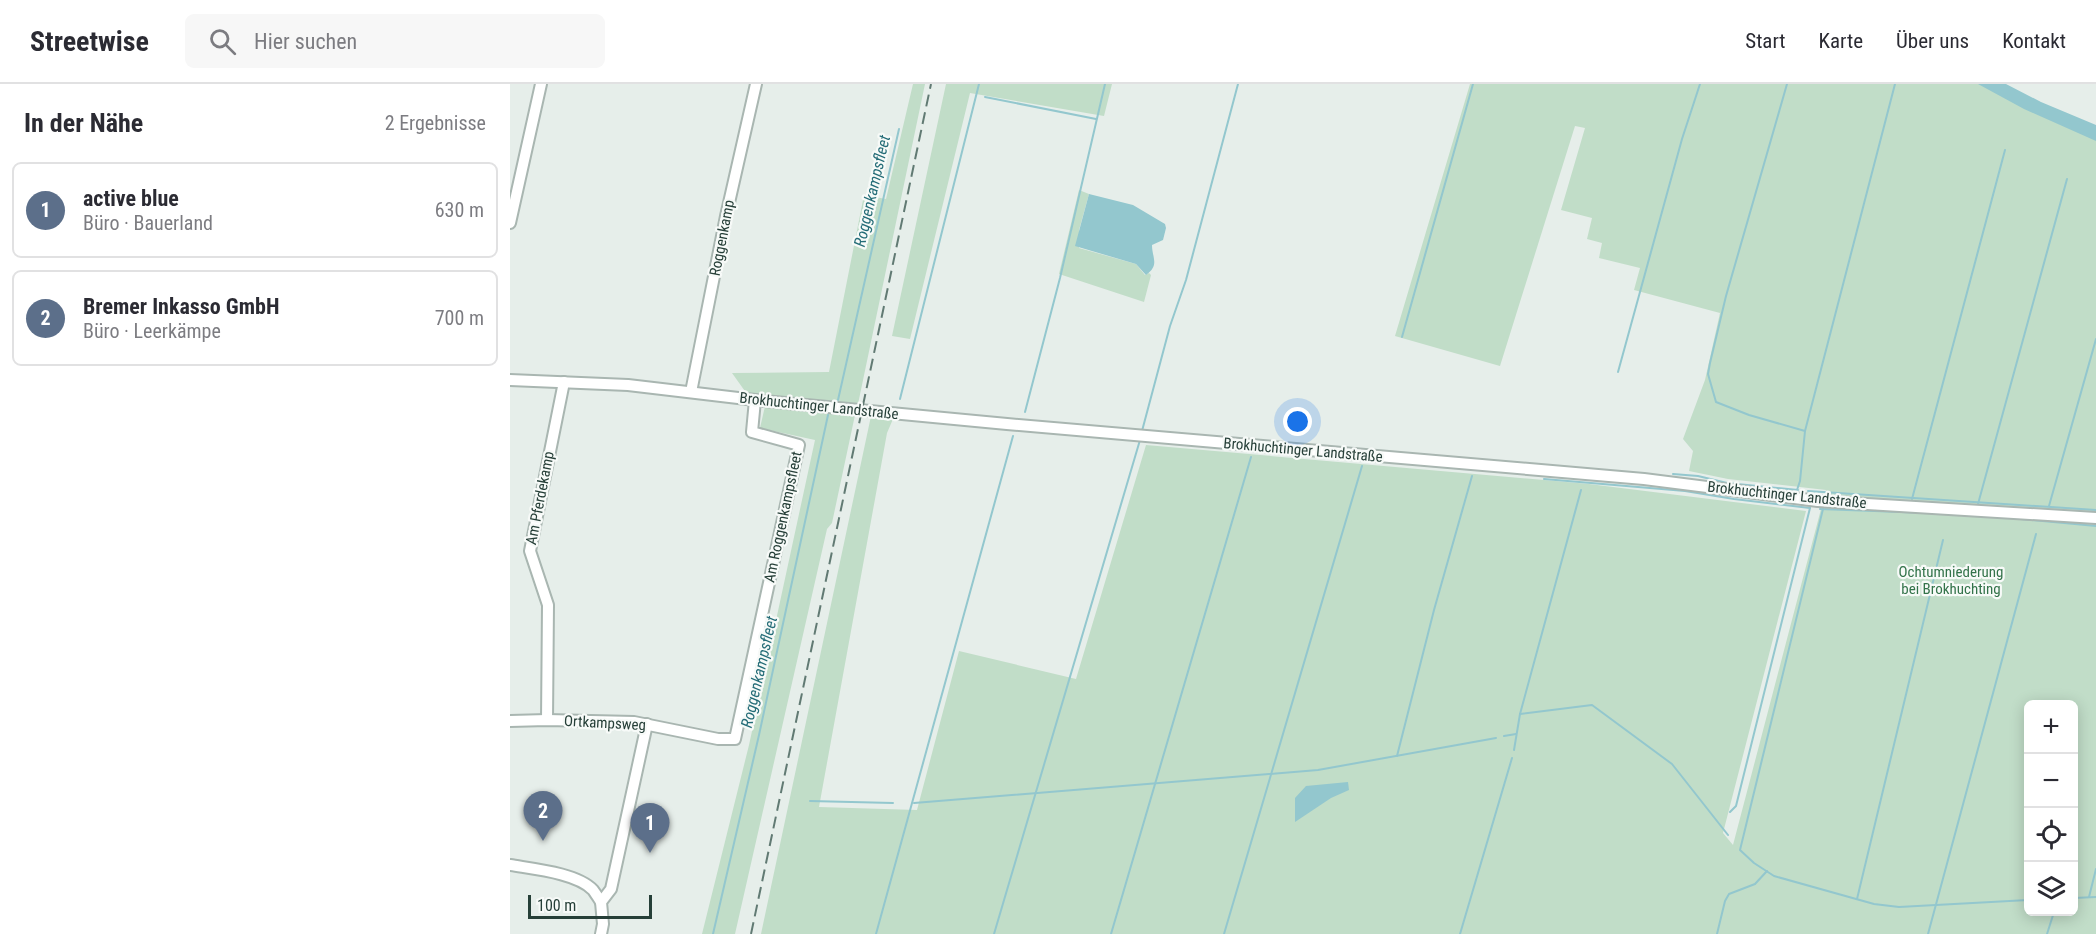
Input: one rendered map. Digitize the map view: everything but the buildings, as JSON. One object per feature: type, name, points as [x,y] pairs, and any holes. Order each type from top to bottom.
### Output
[{"type":"street","points":[[510,223],[541,84]]},
{"type":"street","name":"Roggenkamp","points":[[691,392],[726,216],[756,84]]},
{"type":"street","name":"Brokhuchtinger Landstraße","points":[[510,380],[628,385],[755,400],[1141,436],[1644,479],[1818,501],[2096,518]]},
{"type":"street","name":"Am Pferdekamp","points":[[547,720],[548,605],[530,551],[564,382]]},
{"type":"street","name":"Am Roggenkampsfleet","points":[[735,739],[799,445],[752,432],[755,400]]},
{"type":"street","name":"Ortkampsweg","points":[[510,721],[547,720],[648,724],[718,739],[735,739]]},
{"type":"street","points":[[601,902],[611,890],[648,724]]},
{"type":"street","points":[[510,865],[566,876],[592,889],[601,902],[603,924],[601,934]]},
{"type":"green space","points":[[913,84],[925,84],[858,404],[747,394],[732,373],[829,372],[864,195],[886,199]]},
{"type":"green space","points":[[946,84],[1112,84],[1104,116],[970,93],[910,339],[892,336]]},
{"type":"green space","name":"Ochtumniederung bei Brokhuchting","points":[[1470,84],[1991,84],[2096,129],[2096,934],[761,934],[871,416],[893,419],[887,433],[819,807],[917,810],[959,651],[1076,679],[1146,445],[1589,484],[1806,511],[1723,833],[1733,845],[1826,490],[1728,479],[1689,471],[1693,451],[1683,439],[1705,380],[1720,313],[1634,290],[1640,268],[1599,258],[1602,243],[1587,239],[1592,218],[1561,210],[1585,128],[1575,126],[1500,366],[1395,336]]},
{"type":"green space","points":[[1079,190],[1089,194],[1079,230],[1079,248],[1136,264],[1145,275],[1149,273],[1151,275],[1144,302],[1059,274]]},
{"type":"green space","points":[[765,406],[855,415],[832,523],[827,529],[735,934],[702,934],[749,745],[815,440],[760,428]]},
{"type":"water","points":[[1978,84],[2006,84],[2041,102],[2096,125],[2096,141],[2024,109]]},
{"type":"water","points":[[1089,194],[1133,205],[1165,224],[1163,240],[1152,245],[1154,265],[1146,275],[1136,264],[1075,246]]},
{"type":"water","points":[[1348,782],[1349,790],[1331,798],[1295,822],[1295,798],[1306,786]]},
{"type":"waterway","points":[[900,399],[979,84]]},
{"type":"waterway","points":[[1025,412],[1060,278],[1105,84]]},
{"type":"waterway","points":[[1142,431],[1170,326],[1186,280],[1238,84]]},
{"type":"waterway","points":[[1402,337],[1473,84]]},
{"type":"waterway","points":[[1618,372],[1682,139],[1700,84]]},
{"type":"waterway","points":[[1787,84],[1726,296],[1708,374],[1716,402],[1749,415],[1805,431]]},
{"type":"waterway","points":[[1797,490],[1805,431],[1895,84]]},
{"type":"waterway","points":[[985,97],[1096,119]]},
{"type":"waterway","name":"Roggenkampsfleet","points":[[838,400],[899,129]]},
{"type":"waterway","points":[[1912,499],[2005,150]]},
{"type":"waterway","points":[[1978,504],[2067,179]]},
{"type":"waterway","points":[[2049,506],[2096,339]]},
{"type":"waterway","name":"Roggenkampsfleet","points":[[713,934],[759,735],[828,415]]},
{"type":"waterway","points":[[876,934],[1013,436]]},
{"type":"waterway","points":[[994,934],[1140,440]]},
{"type":"waterway","points":[[1111,934],[1251,457]]},
{"type":"waterway","points":[[1224,934],[1362,466]]},
{"type":"waterway","points":[[1673,474],[1698,476],[1727,483],[1798,490]]},
{"type":"waterway","points":[[1397,756],[1434,610],[1472,476]]},
{"type":"waterway","points":[[1544,479],[1685,491],[1810,508]]},
{"type":"waterway","points":[[1514,750],[1520,714],[1581,490]]},
{"type":"waterway","points":[[1808,491],[2096,510]]},
{"type":"waterway","points":[[1730,812],[1736,806],[1810,508]]},
{"type":"waterway","points":[[1820,509],[1928,513]]},
{"type":"waterway","points":[[1823,509],[1740,850],[1754,863],[1774,876],[1874,904],[1899,907],[2024,900]]},
{"type":"waterway","points":[[2000,517],[2096,526]]},
{"type":"waterway","points":[[1928,934],[2036,534]]},
{"type":"waterway","points":[[1857,899],[1943,540]]},
{"type":"waterway","points":[[1520,714],[1592,705],[1672,764],[1728,835]]},
{"type":"waterway","points":[[1504,736],[1516,734]]},
{"type":"waterway","points":[[914,803],[1318,770],[1496,738]]},
{"type":"waterway","points":[[1460,934],[1512,758]]},
{"type":"waterway","points":[[810,801],[893,803]]},
{"type":"waterway","points":[[2089,897],[2096,869]]},
{"type":"waterway","points":[[1717,934],[1725,901],[1729,894],[1755,884],[1767,871]]},
{"type":"waterway","points":[[2078,898],[2096,897]]},
{"type":"waterway","points":[[2047,934],[2053,916]]},
{"type":"railway","points":[[751,934],[931,84]]},
{"type":"place","name":"Bremer Inkasso GmbH","points":[[543,841]]},
{"type":"place","name":"active blue","points":[[650,853]]}]
